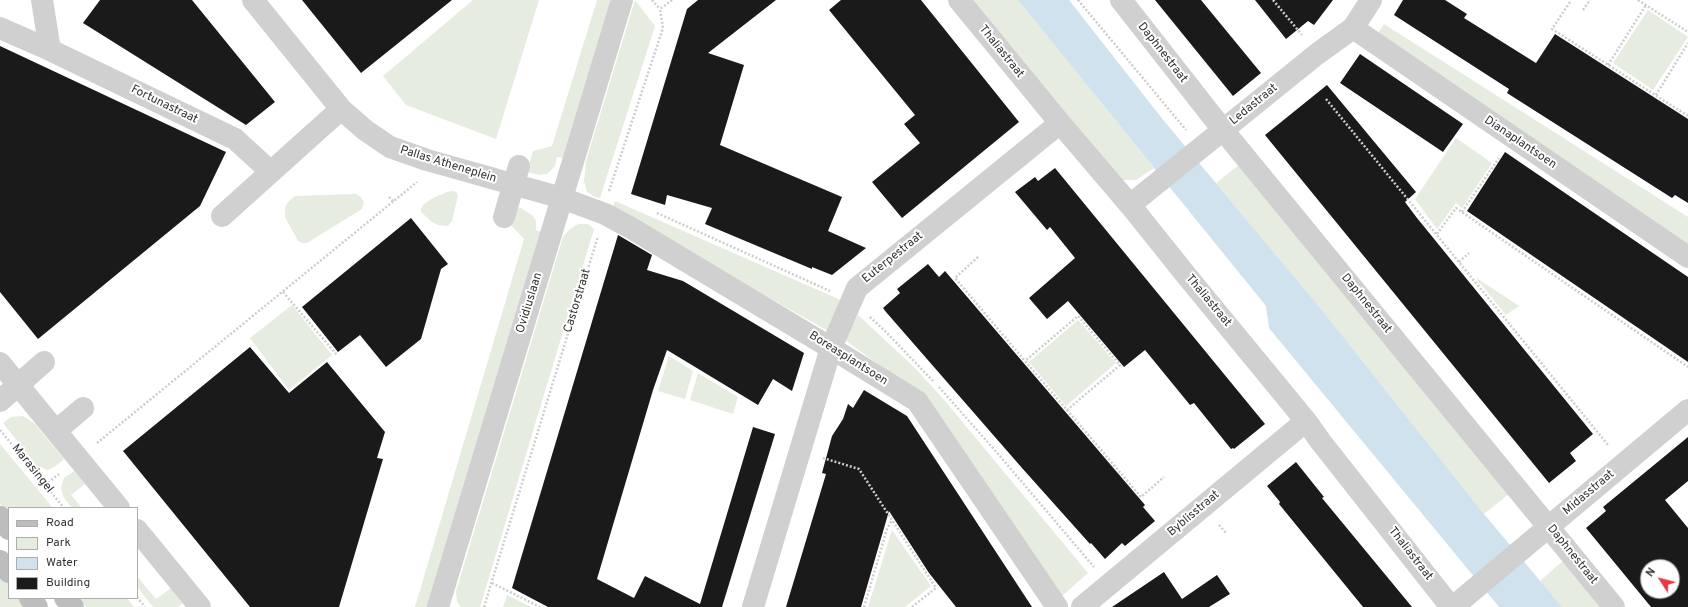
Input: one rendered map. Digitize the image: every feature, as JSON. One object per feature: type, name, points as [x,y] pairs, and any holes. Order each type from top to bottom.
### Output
[{"type":"street","points":[[42,0],[50,50]]},
{"type":"street","name":"Pallas Atheneplein","points":[[253,0],[341,109],[365,130],[390,147],[427,160],[516,175],[562,198]]},
{"type":"street","name":"Ovidiuslaan","points":[[438,607],[622,0]]},
{"type":"street","name":"Thaliastraat","points":[[959,0],[1060,123],[1130,205],[1306,421],[1452,607]]},
{"type":"street","name":"Daphnestraat","points":[[1121,0],[1223,130],[1614,607]]},
{"type":"street","name":"Ledastraat","points":[[1130,205],[1317,54],[1353,28],[1371,0]]},
{"type":"street","name":"Fortunastraat","points":[[0,28],[50,50],[235,139],[271,172]]},
{"type":"street","name":"Dianaplantsoen","points":[[1353,28],[1688,257]]},
{"type":"street","points":[[222,216],[341,109]]},
{"type":"street","name":"Euterpestraat","points":[[753,607],[830,348],[857,288],[1060,123]]},
{"type":"street","points":[[504,217],[516,175]]},
{"type":"street","name":"Boreasplantsoen","points":[[562,198],[605,214],[631,228],[917,401],[1057,607]]},
{"type":"street","points":[[0,362],[118,507]]},
{"type":"street","points":[[0,401],[44,362]]},
{"type":"street","points":[[56,431],[83,408]]},
{"type":"street","name":"Midasstraat","points":[[1452,607],[1688,410]]},
{"type":"street","name":"Byblisstraat","points":[[1082,607],[1306,421]]},
{"type":"street","points":[[0,517],[8,527]]},
{"type":"street","points":[[138,531],[200,607]]},
{"type":"street","points":[[0,561],[8,571]]},
{"type":"street","points":[[31,599],[38,607]]},
{"type":"street","points":[[66,599],[73,607]]},
{"type":"path","points":[[652,0],[660,9],[672,0]]},
{"type":"path","points":[[1078,0],[1185,129]]},
{"type":"path","points":[[1273,0],[1317,54]]},
{"type":"path","points":[[1583,10],[1590,0]]},
{"type":"path","points":[[1638,0],[1688,32]]},
{"type":"path","points":[[1570,2],[1552,29],[1688,116]]},
{"type":"path","points":[[1608,65],[1646,6]]},
{"type":"path","name":"Castorstraat","points":[[484,607],[605,214],[609,192],[663,28],[660,9]]},
{"type":"path","points":[[1656,95],[1688,43]]},
{"type":"path","points":[[1326,99],[1623,464]]},
{"type":"path","points":[[1462,212],[1513,138]]},
{"type":"path","points":[[45,485],[417,184],[427,160]]},
{"type":"path","points":[[389,197],[394,202]]},
{"type":"path","points":[[1437,234],[1456,208],[1688,367]]},
{"type":"path","points":[[1459,262],[1469,253]]},
{"type":"path","points":[[978,257],[954,278],[1141,497],[1164,477]]},
{"type":"path","points":[[283,292],[337,355]]},
{"type":"path","points":[[1025,361],[1078,316],[1120,364],[1067,410]]},
{"type":"path","name":"Marasingel","points":[[0,430],[63,507]]},
{"type":"path","points":[[799,452],[859,469],[936,588],[912,607]]},
{"type":"path","points":[[864,607],[887,529],[892,520]]},
{"type":"path","points":[[492,583],[540,607]]},
{"type":"path","points":[[138,598],[145,607]]},
{"type":"green space","points":[[473,0],[539,0],[496,139],[406,105],[383,76]]},
{"type":"green space","points":[[597,0],[611,0],[563,158],[557,157],[555,166],[547,174],[540,175],[527,172],[533,151],[552,146]]},
{"type":"green space","points":[[635,0],[655,26],[600,198],[587,192],[584,181],[586,161]]},
{"type":"green space","points":[[971,0],[1018,0],[1154,168],[1136,180],[1122,180]]},
{"type":"green space","points":[[1648,10],[1688,37],[1653,90],[1613,63]]},
{"type":"green space","points":[[1384,24],[1688,217],[1688,248],[1376,36]]},
{"type":"green space","points":[[1456,138],[1492,163],[1462,208],[1456,203],[1437,229],[1415,199]]},
{"type":"green space","points":[[1240,164],[1510,493],[1484,514],[1322,310],[1216,183]]},
{"type":"green space","points":[[453,191],[458,195],[452,221],[448,226],[438,225],[432,222],[421,212],[421,208],[424,204],[433,198]]},
{"type":"green space","points":[[356,194],[361,197],[364,202],[362,209],[307,243],[298,241],[285,217],[285,208],[288,202],[295,196]]},
{"type":"green space","points":[[615,201],[843,301],[830,332],[612,210]]},
{"type":"green space","points":[[516,207],[521,208],[533,216],[536,221],[536,230],[541,232],[428,607],[415,607],[524,239],[511,225]]},
{"type":"green space","points":[[578,224],[588,224],[594,229],[480,607],[461,607],[457,602],[456,591],[563,237],[570,229]]},
{"type":"green space","points":[[1475,277],[1519,306],[1506,315]]},
{"type":"green space","points":[[292,305],[332,355],[289,390],[250,338]]},
{"type":"green space","points":[[858,315],[914,367],[945,401],[1088,573],[1061,597],[920,395],[845,340]]},
{"type":"green space","points":[[1078,320],[1116,363],[1066,406],[1029,362]]},
{"type":"green space","points":[[669,356],[693,371],[685,399],[658,391]]},
{"type":"green space","points":[[698,373],[738,397],[733,414],[690,400]]},
{"type":"green space","points":[[23,416],[34,423],[64,459],[57,465],[48,470],[37,466],[3,423],[11,417]]},
{"type":"green space","points":[[0,444],[52,507],[8,507],[8,514],[0,504]]},
{"type":"green space","points":[[74,471],[85,484],[71,495],[81,507],[71,507],[64,498],[61,488],[64,478]]},
{"type":"green space","points":[[892,530],[931,586],[905,607],[868,607]]},
{"type":"green space","points":[[1565,559],[1604,607],[1562,607],[1540,581]]},
{"type":"green space","points":[[0,573],[8,583],[8,599],[21,599],[27,607],[0,607]]},
{"type":"green space","points":[[138,577],[156,599],[171,588],[183,603],[178,607],[153,607],[138,588]]},
{"type":"green space","points":[[507,595],[531,607],[503,607]]},
{"type":"green space","points":[[79,599],[128,599],[134,607],[86,607]]},
{"type":"water","points":[[1018,0],[1069,0],[1164,121],[1322,310],[1484,514],[1562,607],[1499,607],[1269,328],[1266,306]]},
{"type":"building","points":[[100,0],[192,0],[275,102],[246,125],[83,23]]},
{"type":"building","points":[[302,0],[452,0],[361,73]]},
{"type":"building","points":[[698,0],[776,0],[708,53],[744,65],[720,145],[842,197],[828,231],[866,248],[832,275],[812,267],[812,269],[705,224],[712,208],[667,195],[665,205],[631,194],[687,9]]},
{"type":"building","points":[[841,0],[921,0],[1019,122],[902,218],[872,182],[920,143],[904,124],[915,115],[829,10]]},
{"type":"building","points":[[1155,0],[1201,0],[1261,73],[1233,96]]},
{"type":"building","points":[[1255,0],[1333,0],[1314,25],[1308,21],[1286,39]]},
{"type":"building","points":[[1403,0],[1445,0],[1467,14],[1464,18],[1536,63],[1555,34],[1688,119],[1688,203],[1675,195],[1672,198],[1507,93],[1509,89],[1394,15]]},
{"type":"building","points":[[0,46],[226,152],[200,206],[38,339],[0,292]]},
{"type":"building","points":[[1360,54],[1463,124],[1443,152],[1340,83]]},
{"type":"building","points":[[1327,85],[1416,192],[1405,202],[1417,218],[1593,434],[1570,453],[1576,461],[1549,483],[1265,135]]},
{"type":"building","points":[[1505,152],[1688,277],[1688,362],[1467,211]]},
{"type":"building","points":[[1055,168],[1265,424],[1234,449],[1231,449],[1194,403],[1190,405],[1145,350],[1124,367],[1068,301],[1047,319],[1029,298],[1075,258],[1050,227],[1047,230],[1015,192],[1035,177],[1038,181]]},
{"type":"building","points":[[411,218],[448,264],[441,269],[421,339],[386,367],[360,335],[338,352],[302,307]]},
{"type":"building","points":[[618,235],[652,255],[647,270],[683,281],[804,353],[792,391],[773,379],[758,405],[667,350],[653,390],[597,579],[634,598],[645,576],[700,604],[753,427],[775,434],[722,607],[548,607],[512,588]]},
{"type":"building","points":[[928,264],[939,277],[945,271],[1145,505],[1143,507],[1155,521],[1125,546],[1122,543],[1105,559],[1022,468],[883,308],[900,293],[897,289]]},
{"type":"building","points":[[250,347],[289,393],[327,362],[385,432],[377,458],[383,459],[339,607],[250,607],[123,451]]},
{"type":"building","points":[[864,390],[907,416],[1032,607],[956,607],[929,573],[889,511],[861,607],[786,607],[826,474],[822,473],[832,436],[843,419],[848,404],[853,408]]},
{"type":"building","points":[[1688,437],[1688,481],[1665,500],[1688,528],[1688,607],[1651,607],[1644,599],[1680,599],[1680,559],[1640,559],[1640,594],[1586,528],[1606,511],[1603,507]]},
{"type":"building","points":[[1296,462],[1324,497],[1322,498],[1412,607],[1363,607],[1279,504],[1280,502],[1267,486]]},
{"type":"building","points":[[1164,572],[1182,599],[1217,575],[1230,594],[1209,607],[1112,607]]}]
